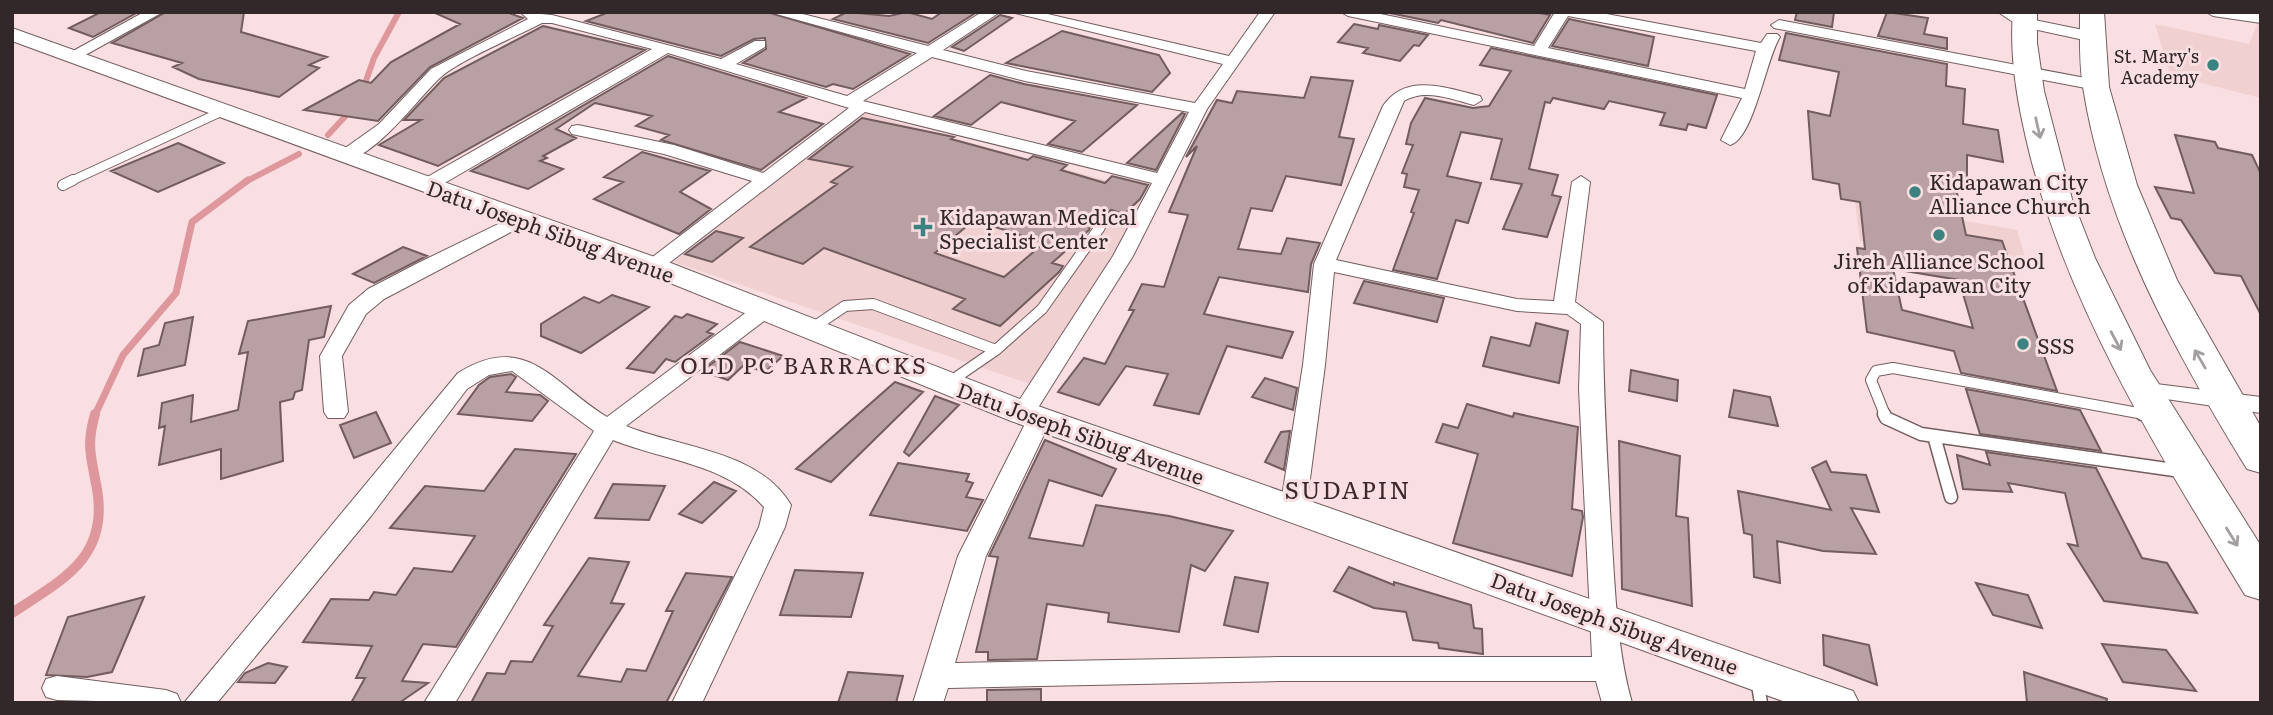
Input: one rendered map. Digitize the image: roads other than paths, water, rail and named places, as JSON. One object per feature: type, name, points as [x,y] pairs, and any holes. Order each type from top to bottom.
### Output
[{"type":"highway","points":[[2018,16],[2048,170],[2072,243],[2099,310],[2148,403],[2261,583]]},
{"type":"highway","points":[[2093,24],[2096,85],[2107,132],[2149,256],[2181,325],[2223,400],[2261,459]]},
{"type":"main road","name":"Datu Joseph Sibug Avenue","points":[[12,34],[653,266],[1032,415],[1602,617],[1758,688],[1838,703]]},
{"type":"street","points":[[72,56],[156,12]]},
{"type":"street","points":[[575,24],[602,12]]},
{"type":"street","points":[[776,12],[816,16],[931,52],[1025,76],[1199,109]]},
{"type":"street","points":[[653,266],[856,104],[993,12]]},
{"type":"street","points":[[1018,12],[1232,61]]},
{"type":"street","points":[[1081,12],[1113,33]]},
{"type":"street","points":[[1268,12],[1199,109],[1160,179],[1123,256],[1032,415],[972,556],[933,690],[1280,669],[1608,669]]},
{"type":"street","points":[[1348,12],[1752,94]]},
{"type":"street","points":[[1539,50],[1563,12]]},
{"type":"street","points":[[1571,12],[1765,48]]},
{"type":"street","points":[[2213,12],[2261,19]]},
{"type":"street","points":[[347,155],[385,128],[437,72],[533,16],[666,48],[856,104],[1160,179]]},
{"type":"street","points":[[2018,16],[2093,24]]},
{"type":"street","points":[[1730,140],[1752,94],[1765,48],[1782,19],[2096,85]]},
{"type":"street","points":[[722,65],[760,44]]},
{"type":"street","points":[[429,184],[666,48]]},
{"type":"street","points":[[1293,509],[1314,365],[1324,264],[1396,96],[1418,89],[1474,100]]},
{"type":"street","points":[[578,130],[668,149],[765,178]]},
{"type":"street","points":[[1564,306],[1581,182]]},
{"type":"street","points":[[336,412],[331,356],[357,310],[376,294],[523,218]]},
{"type":"street","points":[[1324,264],[1517,305],[1564,306],[1580,311],[1592,322],[1591,388],[1602,617],[1608,669],[1617,703]]},
{"type":"street","points":[[439,703],[608,428],[764,310]]},
{"type":"street","points":[[199,703],[362,509],[459,384],[473,373],[504,363],[521,364],[608,428],[742,474],[766,488],[778,505],[772,527],[687,703]]},
{"type":"street","points":[[2148,403],[2223,400],[2261,405]]},
{"type":"street","points":[[57,688],[166,703]]},
{"type":"lane","points":[[63,185],[223,111]]},
{"type":"lane","points":[[948,383],[1022,328],[1058,289],[1100,227],[1101,216]]},
{"type":"lane","points":[[811,329],[845,306],[873,304],[996,349]]},
{"type":"lane","points":[[2148,403],[1893,368],[1880,369],[1872,374],[1871,380],[1886,418],[1906,429],[1934,436],[2191,472]]},
{"type":"lane","points":[[1934,436],[1951,497]]},
{"type":"waterway","points":[[362,92],[374,58],[399,12]]},
{"type":"waterway","points":[[328,135],[352,109]]},
{"type":"waterway","points":[[246,181],[299,154]]},
{"type":"waterway","points":[[95,415],[123,355],[176,293],[192,222],[246,181]]},
{"type":"waterway","points":[[12,613],[64,577],[89,550],[96,533],[99,513],[90,443],[95,414]]},
{"type":"place","name":"St. Mary's Academy","points":[[2213,65]]},
{"type":"place","name":"Kidapawan City Alliance Church","points":[[1915,192]]},
{"type":"place","name":"Kidapawan Medical Specialist Center","points":[[923,227]]},
{"type":"place","name":"Jireh Alliance School of Kidapawan City","points":[[1939,235]]},
{"type":"place","name":"SSS","points":[[2023,344]]},
{"type":"district","name":"OLD PC BARRACKS","points":[[804,364]]},
{"type":"district","name":"SUDAPIN","points":[[1348,488]]}]
